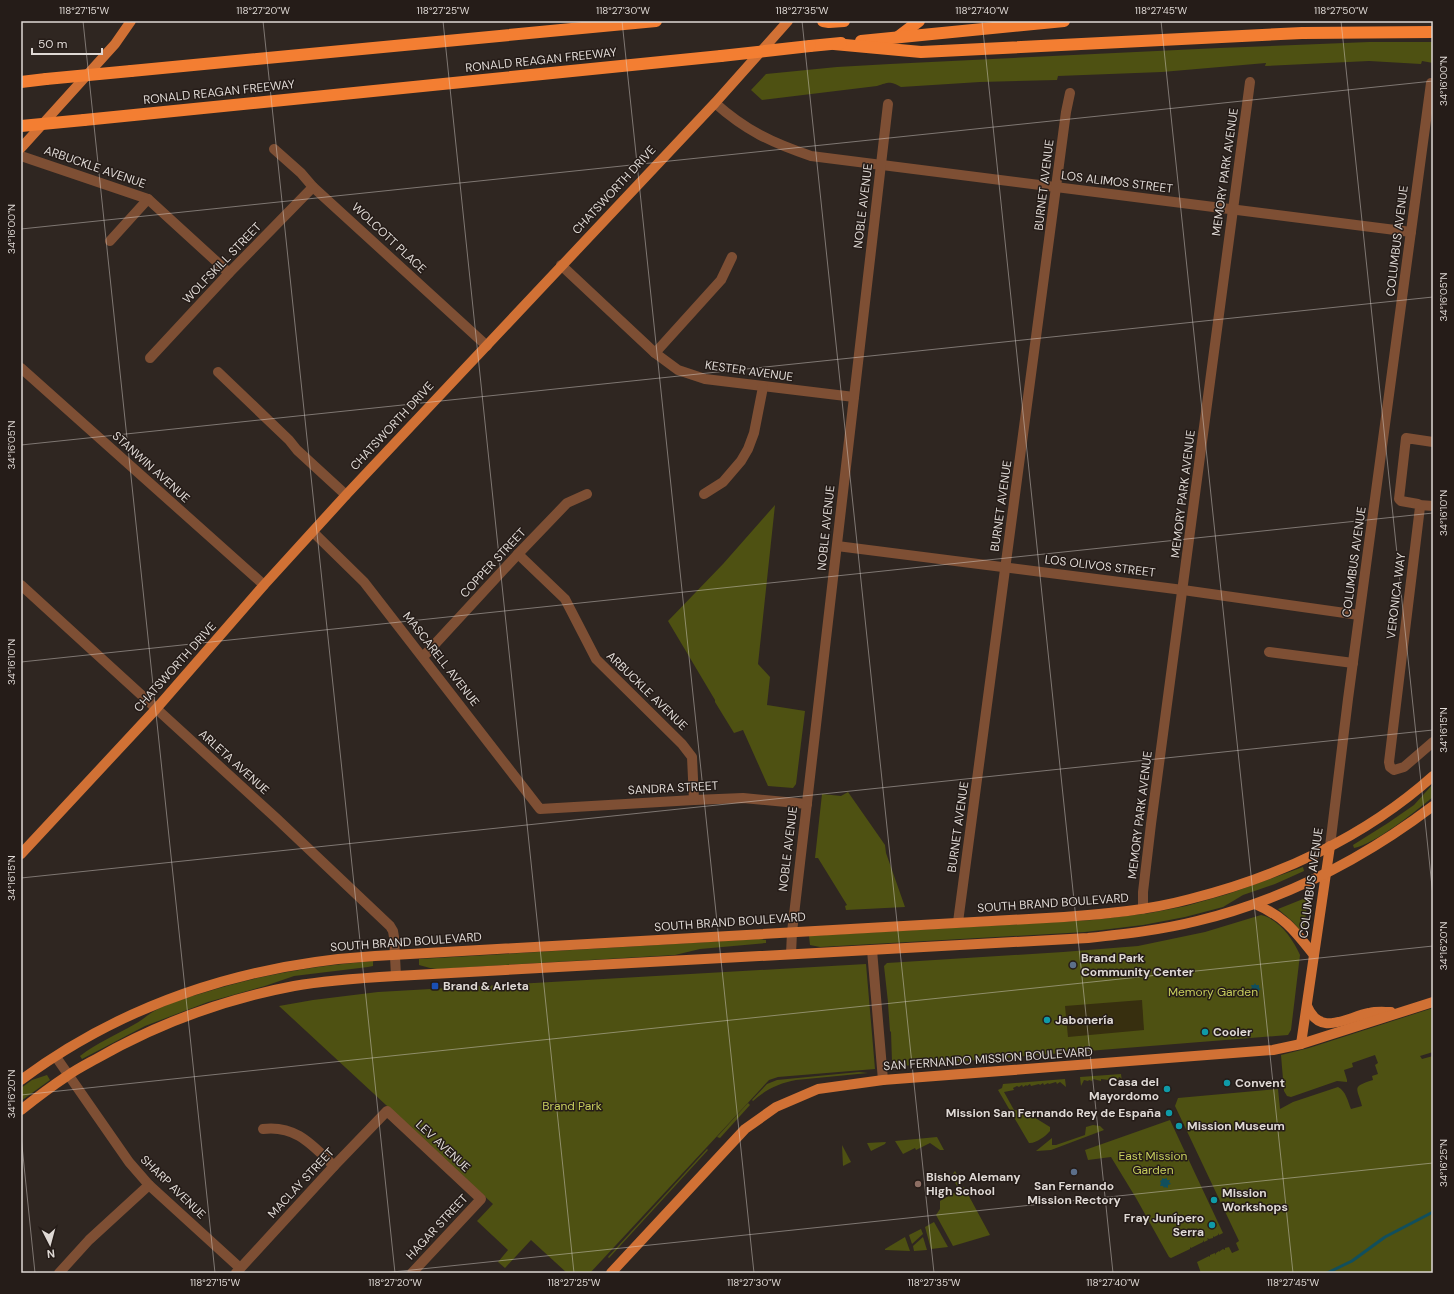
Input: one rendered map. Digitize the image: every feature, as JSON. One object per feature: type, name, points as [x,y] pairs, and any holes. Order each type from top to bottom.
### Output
[{"type":"highway","points":[[21,82],[656,21]]},
{"type":"highway","points":[[826,22],[844,21]]},
{"type":"highway","points":[[897,38],[919,21]]},
{"type":"highway","name":"RONALD REAGAN FREEWAY","points":[[21,126],[1064,21]]},
{"type":"highway","points":[[834,44],[921,52],[1302,34],[1433,32]]},
{"type":"main road","points":[[21,148],[115,44],[131,21]]},
{"type":"main road","name":"CHATSWORTH DRIVE","points":[[21,854],[156,709],[264,585],[346,495],[715,102],[788,21]]},
{"type":"main road","name":"SOUTH BRAND BOULEVARD","points":[[21,1080],[96,1032],[128,1016],[182,994],[235,977],[285,966],[363,956],[1071,916],[1143,908],[1189,900],[1229,889],[1290,866],[1330,846],[1362,828],[1386,812],[1433,776]]},
{"type":"main road","points":[[21,1110],[68,1075],[126,1042],[160,1026],[257,994],[295,986],[333,981],[396,976],[1114,935],[1166,928],[1254,904],[1308,882],[1372,848],[1433,806]]},
{"type":"main road","name":"COLUMBUS AVENUE","points":[[1302,1044],[1330,846]]},
{"type":"main road","points":[[1254,904],[1271,911],[1285,921],[1314,955]]},
{"type":"main road","name":"SAN FERNANDO MISSION BOULEVARD","points":[[611,1273],[731,1143],[758,1119],[776,1107],[818,1089],[882,1080],[1273,1050],[1302,1044],[1433,1002]]},
{"type":"main road","points":[[1307,1006],[1311,1015],[1316,1020],[1329,1024],[1375,1012],[1399,1012]]},
{"type":"street","name":"MEMORY PARK AVENUE","points":[[1143,908],[1143,892],[1151,824],[1250,82]]},
{"type":"street","name":"COLUMBUS AVENUE","points":[[1330,846],[1359,615],[1432,83]]},
{"type":"street","name":"BURNET AVENUE","points":[[958,922],[1066,112],[1070,93]]},
{"type":"street","name":"LOS ALIMOS STREET","points":[[715,102],[729,116],[759,136],[783,147],[811,156],[1411,232]]},
{"type":"street","name":"NOBLE AVENUE","points":[[791,954],[792,932],[838,546],[888,104]]},
{"type":"street","name":"WOLCOTT PLACE","points":[[274,149],[302,173],[313,187],[487,346]]},
{"type":"street","name":"ARBUCKLE AVENUE","points":[[21,156],[148,199],[229,273]]},
{"type":"street","name":"WOLFSKILL STREET","points":[[150,358],[229,273],[313,187]]},
{"type":"street","points":[[110,241],[148,199]]},
{"type":"street","points":[[655,352],[721,280],[732,257]]},
{"type":"street","name":"KESTER AVENUE","points":[[561,265],[655,352],[678,370],[705,379],[763,387],[854,396]]},
{"type":"street","name":"STANWIN AVENUE","points":[[21,368],[264,585]]},
{"type":"street","points":[[218,372],[289,440],[297,450],[346,495]]},
{"type":"street","points":[[704,494],[723,482],[741,461],[748,449],[754,433],[763,387]]},
{"type":"street","points":[[1433,442],[1406,438],[1399,499],[1419,505],[1433,506]]},
{"type":"street","name":"COPPER STREET","points":[[423,657],[567,503],[587,494]]},
{"type":"street","name":"VERONICA WAY","points":[[1419,505],[1389,762],[1390,767],[1394,770],[1404,767],[1433,742]]},
{"type":"street","name":"MASCARELL AVENUE","points":[[313,532],[364,582],[540,809]]},
{"type":"street","name":"LOS OLIVOS STREET","points":[[838,546],[1183,590],[1359,615]]},
{"type":"street","name":"ARBUCKLE AVENUE","points":[[518,554],[565,599],[596,659],[686,748],[692,757],[694,800]]},
{"type":"street","name":"ARLETA AVENUE","points":[[21,585],[276,818],[390,926],[394,937],[396,976]]},
{"type":"street","points":[[1269,652],[1353,663]]},
{"type":"street","name":"SANDRA STREET","points":[[540,809],[743,798],[807,804]]},
{"type":"street","points":[[872,950],[882,1080]]},
{"type":"street","name":"SHARP AVENUE","points":[[56,1057],[129,1162],[149,1185],[238,1270]]},
{"type":"street","name":"MACLAY STREET","points":[[238,1270],[387,1111]]},
{"type":"street","name":"LEV AVENUE","points":[[387,1111],[481,1199]]},
{"type":"street","points":[[263,1129],[282,1129],[303,1138],[334,1166]]},
{"type":"street","points":[[59,1273],[89,1240],[149,1185]]},
{"type":"street","name":"HAGAR STREET","points":[[412,1273],[481,1199]]},
{"type":"green space","points":[[1369,42],[1433,42],[1433,63],[1422,61],[1421,64],[1369,61],[1265,66],[1266,63],[1162,72],[1058,76],[1057,80],[980,82],[901,87],[889,83],[877,86],[762,100],[751,90],[766,74],[837,67]]},
{"type":"green space","points":[[775,505],[758,664],[770,677],[767,705],[805,711],[796,784],[793,788],[768,786],[743,730],[734,733],[668,621],[723,564]]},
{"type":"green space","points":[[1433,784],[1433,797],[1426,803],[1384,834],[1354,848],[1353,845],[1414,805]]},
{"type":"green space","points":[[848,792],[885,845],[886,853],[905,907],[846,910],[845,906],[847,905],[818,858],[815,858],[822,794],[841,796]]},
{"type":"green space","points":[[1303,867],[1304,871],[1275,884],[1243,895],[1223,907],[1185,917],[1143,925],[1085,932],[820,947],[810,945],[809,936],[1093,920],[1150,913],[1186,906],[1228,894]]},
{"type":"green space","points":[[1308,897],[1304,929],[1300,930],[1278,909]]},
{"type":"green space","name":"Memory Garden","points":[[1261,915],[1268,917],[1285,930],[1300,955],[1291,1030],[1288,1035],[901,1066],[895,1065],[892,1062],[891,1032],[884,966],[887,963],[1138,946],[1205,932]]},
{"type":"green space","points":[[759,939],[766,940],[766,943],[700,949],[675,955],[437,969],[419,965],[419,959]]},
{"type":"green space","points":[[373,961],[373,966],[294,976],[208,1002],[145,1026],[82,1059],[80,1056],[86,1051],[155,1011],[186,998],[266,976]]},
{"type":"green space","name":"Brand Park","points":[[866,964],[875,1069],[778,1077],[769,1080],[590,1273],[567,1273],[531,1240],[505,1268],[498,1262],[508,1250],[477,1221],[493,1204],[279,1006],[378,992]]},
{"type":"green space","points":[[1433,1008],[1433,1052],[1420,1056],[1422,1059],[1433,1056],[1433,1273],[1201,1273],[1197,1262],[1209,1256],[1210,1257],[1210,1255],[1215,1253],[1216,1255],[1219,1251],[1220,1252],[1223,1249],[1225,1250],[1225,1248],[1229,1247],[1232,1253],[1239,1250],[1236,1243],[1239,1241],[1175,1106],[1178,1098],[1278,1089],[1280,1109],[1293,1102],[1338,1087],[1345,1094],[1351,1109],[1362,1106],[1357,1088],[1361,1084],[1373,1080],[1372,1076],[1378,1074],[1375,1065],[1378,1063],[1375,1055],[1352,1063],[1353,1067],[1344,1070],[1347,1082],[1337,1081],[1291,1097],[1287,1096],[1284,1091],[1281,1055],[1309,1048]]},
{"type":"green space","points":[[859,1072],[868,1073],[790,1081],[773,1088],[753,1101],[752,1100],[767,1084],[777,1080]]},
{"type":"green space","points":[[1121,1074],[1122,1082],[1120,1082],[1121,1078],[1119,1077],[1118,1079],[1110,1078],[1109,1080],[1101,1079],[1101,1081],[1093,1079],[1092,1081],[1084,1080],[1081,1086],[1080,1077]]},
{"type":"green space","points":[[47,1075],[50,1080],[21,1101],[21,1088],[32,1080]]},
{"type":"green space","points":[[1065,1079],[1066,1087],[1060,1082],[1057,1084],[1056,1082],[1044,1085],[1043,1083],[1040,1085],[1031,1086],[1030,1084],[1023,1087],[1022,1085],[1019,1087],[1017,1086],[1013,1088],[1014,1090],[1004,1092],[1014,1110],[1024,1111],[1050,1127],[1050,1131],[1043,1137],[1037,1141],[1029,1143],[998,1090],[1002,1088],[1003,1084]]},
{"type":"green space","points":[[748,1103],[750,1105],[720,1138],[717,1137]]},
{"type":"green space","name":"East Mission Garden","points":[[1170,1120],[1223,1233],[1219,1235],[1218,1233],[1218,1235],[1213,1236],[1213,1238],[1207,1238],[1208,1240],[1204,1242],[1203,1240],[1203,1242],[1191,1248],[1190,1247],[1190,1249],[1171,1258],[1169,1257],[1111,1157],[1088,1160],[1085,1150]]},
{"type":"green space","points":[[1093,1125],[1100,1126],[1104,1130],[1051,1150],[1036,1151],[1052,1138],[1052,1145],[1056,1145],[1085,1135],[1086,1127]]},
{"type":"green space","points":[[937,1137],[944,1150],[940,1150],[930,1143],[916,1150],[915,1148],[903,1154],[895,1141]]},
{"type":"green space","points":[[886,1142],[885,1144],[871,1151],[867,1143]]},
{"type":"green space","points":[[842,1145],[851,1162],[843,1166]]},
{"type":"green space","points":[[707,1149],[708,1150],[609,1258],[608,1257]]},
{"type":"green space","points":[[955,1171],[962,1184],[957,1186],[951,1176]]},
{"type":"green space","points":[[964,1187],[990,1235],[953,1246],[936,1215],[940,1209],[940,1201]]},
{"type":"green space","points":[[934,1222],[948,1247],[931,1249],[925,1227]]},
{"type":"green space","points":[[921,1229],[923,1234],[912,1244],[909,1235]]},
{"type":"green space","points":[[905,1237],[910,1251],[885,1250],[885,1249]]},
{"type":"green space","points":[[923,1237],[927,1250],[914,1251],[913,1246]]},
{"type":"sand","points":[[1142,1000],[1144,1030],[1068,1037],[1065,1006]]},
{"type":"water","points":[[1255,983],[1256,985],[1259,985],[1259,988],[1261,989],[1259,990],[1259,993],[1257,992],[1255,994],[1255,992],[1252,993],[1252,990],[1250,989],[1252,988],[1251,985],[1254,985]]},
{"type":"water","points":[[1162,1178],[1167,1178],[1167,1180],[1170,1180],[1169,1182],[1171,1184],[1168,1185],[1168,1188],[1160,1186],[1160,1181]]},
{"type":"waterway","points":[[1327,1273],[1352,1261],[1385,1237],[1433,1212]]},
{"type":"place","name":"Brand Park Community Center","points":[[1073,965]]},
{"type":"place","name":"Brand & Arleta","points":[[435,986]]},
{"type":"place","name":"Jabonería","points":[[1047,1020]]},
{"type":"place","name":"Cooler","points":[[1205,1032]]},
{"type":"place","name":"Convent","points":[[1227,1083]]},
{"type":"place","name":"Casa del Mayordomo","points":[[1167,1089]]},
{"type":"place","name":"Mission San Fernando Rey de España","points":[[1169,1113]]},
{"type":"place","name":"Mission Museum","points":[[1179,1126]]},
{"type":"place","name":"San Fernando Mission Rectory","points":[[1074,1172]]},
{"type":"place","name":"Bishop Alemany High School","points":[[918,1184]]},
{"type":"place","name":"Mission Workshops","points":[[1214,1200]]},
{"type":"place","name":"Fray Junípero Serra","points":[[1212,1225]]}]
